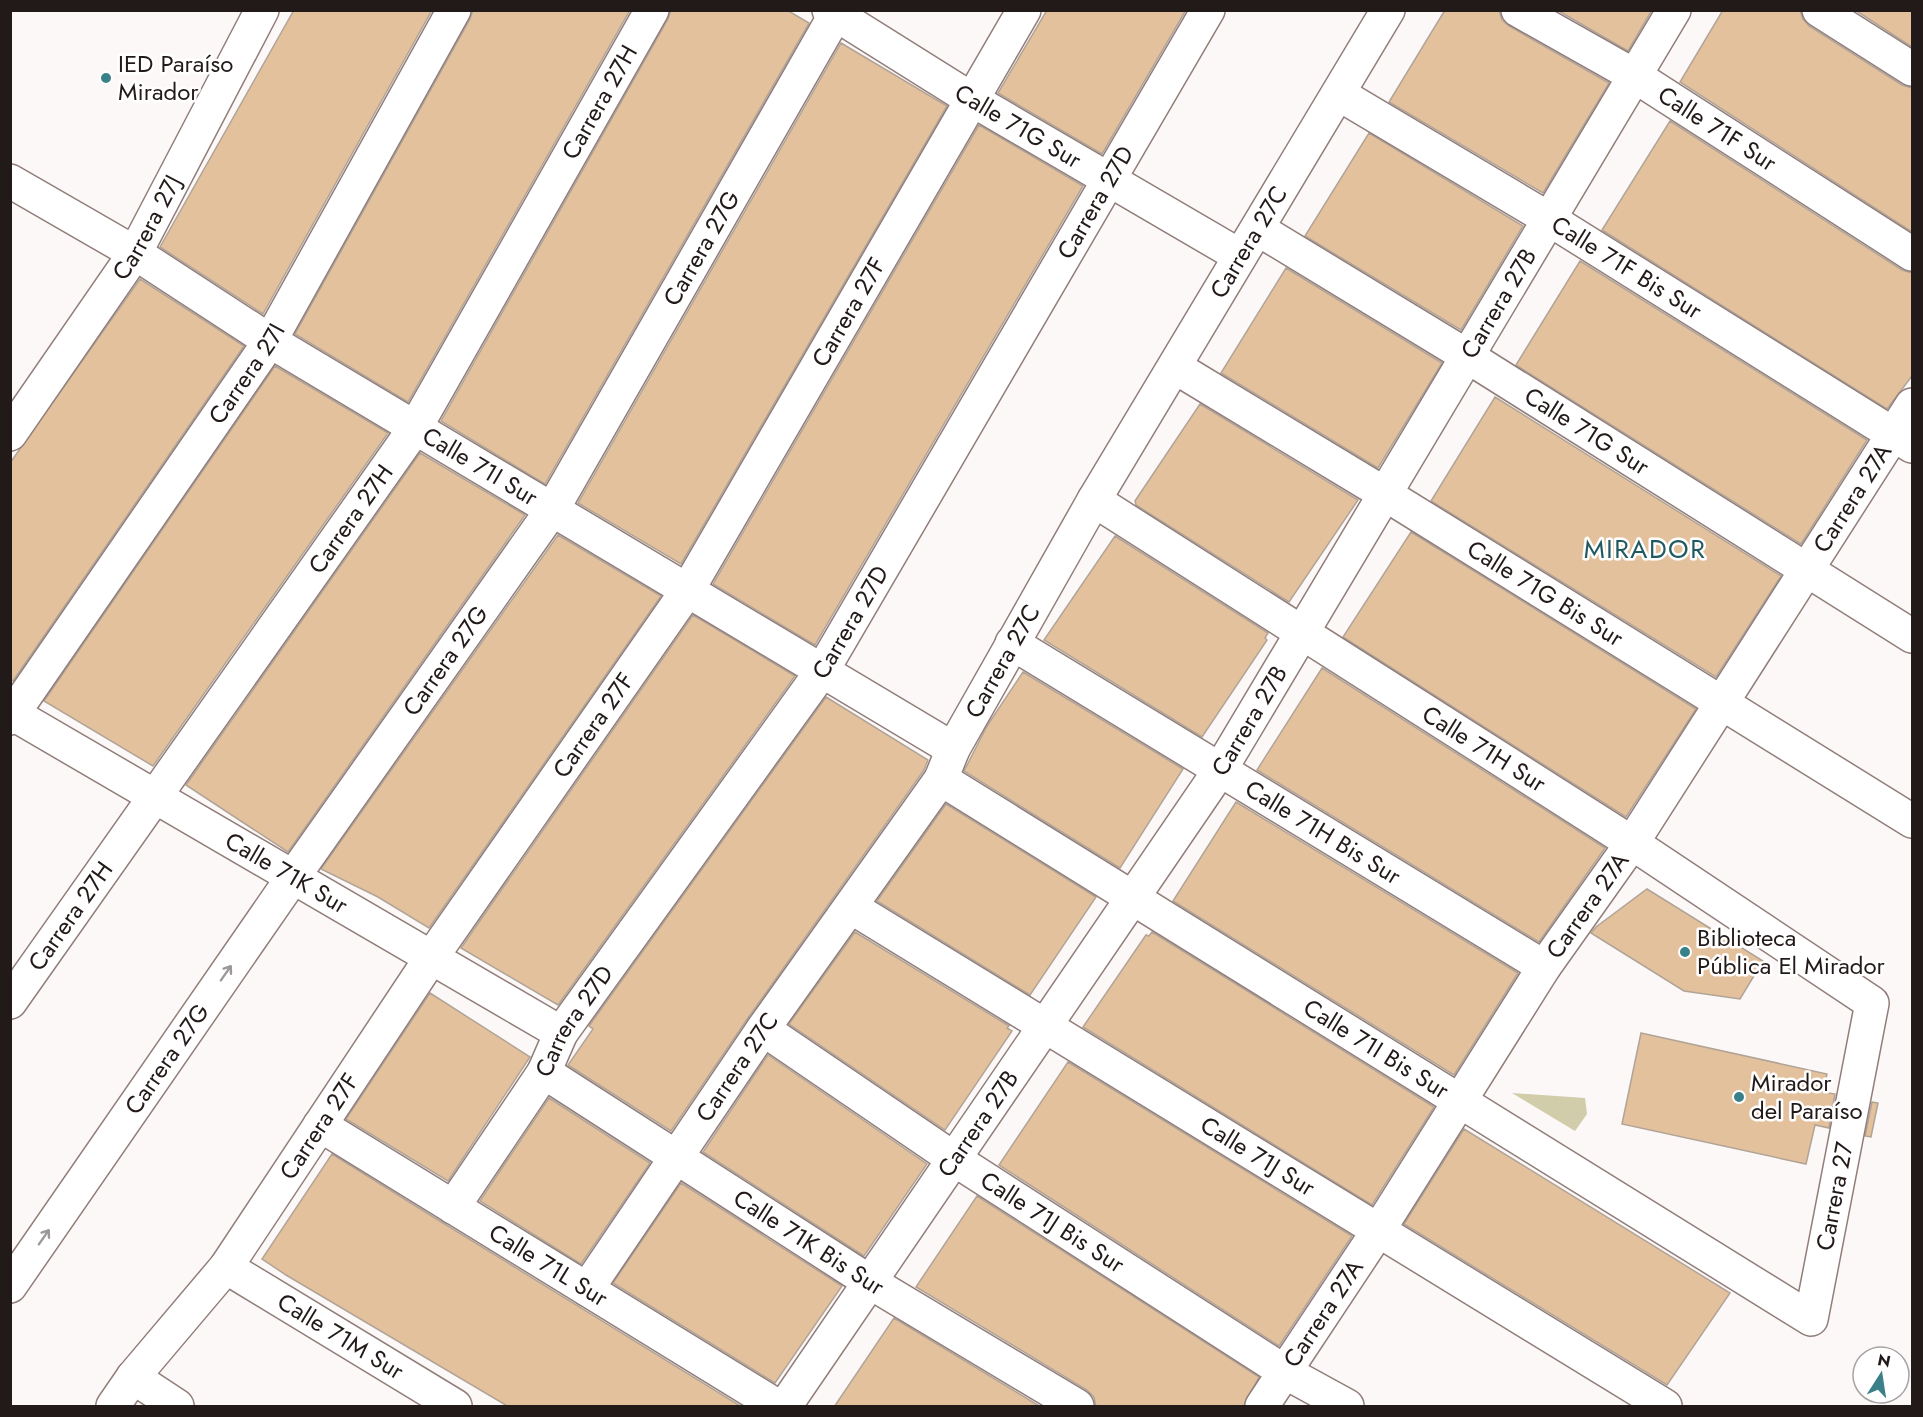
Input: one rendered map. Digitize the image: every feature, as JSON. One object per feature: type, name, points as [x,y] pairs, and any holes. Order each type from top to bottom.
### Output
[{"type":"street","name":"Carrera 27J","points":[[10,434],[135,253],[262,10]]},
{"type":"street","name":"Carrera 27I","points":[[11,714],[270,341],[454,10]]},
{"type":"street","name":"Carrera 27H","points":[[10,1002],[415,428],[651,10]]},
{"type":"street","name":"Carrera 27F","points":[[113,1407],[133,1377],[226,1267],[431,957],[687,591],[1024,10]]},
{"type":"street","name":"Carrera 27D","points":[[453,1207],[544,1072],[561,1033],[822,671],[1208,10]]},
{"type":"street","name":"Carrera 27C","points":[[587,1289],[763,1029],[941,779],[953,749],[1094,500],[1388,10]]},
{"type":"street","name":"Calle 71F Sur","points":[[1518,10],[1635,76],[1912,254]]},
{"type":"street","name":"Carrera 27B","points":[[785,1407],[1220,770],[1674,10]]},
{"type":"street","points":[[1819,10],[1912,69]]},
{"type":"street","name":"Calle 71G Sur","points":[[834,12],[971,99],[1239,256]]},
{"type":"street","name":"Carrera 27G","points":[[10,1286],[293,877],[552,510],[834,12]]},
{"type":"street","name":"Calle 71F Bis Sur","points":[[1339,94],[1549,219],[1904,441]]},
{"type":"street","name":"Calle 71I Sur","points":[[10,181],[135,253],[270,341],[953,749]]},
{"type":"street","name":"Calle 71G Sur","points":[[1258,229],[1467,356],[1912,636]]},
{"type":"street","name":"Calle 71G Bis Sur","points":[[1175,367],[1385,494],[1912,821]]},
{"type":"street","name":"Carrera 27A","points":[[1262,1407],[1378,1231],[1544,967],[1632,843],[1808,570],[1904,441],[1912,405]]},
{"type":"street","name":"Calle 71H Sur","points":[[1094,500],[1632,843],[1872,1003]]},
{"type":"street","name":"Calle 71H Bis Sur","points":[[1012,643],[1544,967]]},
{"type":"street","name":"Calle 71K Sur","points":[[11,714],[561,1033]]},
{"type":"street","name":"Calle 71I Bis Sur","points":[[941,779],[1810,1319]]},
{"type":"street","name":"Calle 71J Sur","points":[[851,907],[1665,1407]]},
{"type":"street","name":"Carrera 27","points":[[1810,1319],[1872,1003]]},
{"type":"street","name":"Calle 71J Bis Sur","points":[[763,1029],[954,1159],[1285,1371],[1347,1407]]},
{"type":"street","name":"Calle 71K Bis Sur","points":[[544,1072],[870,1282],[1077,1407]]},
{"type":"street","name":"Calle 71L Sur","points":[[320,1125],[777,1407]]},
{"type":"street","name":"Calle 71M Sur","points":[[226,1267],[455,1407]]},
{"type":"street","points":[[133,1377],[177,1407]]},
{"type":"shaded area","points":[[1512,1093],[1585,1098],[1587,1114],[1575,1131]]},
{"type":"building","points":[[294,10],[432,10],[263,314],[160,247]]},
{"type":"building","points":[[473,10],[630,10],[408,402],[295,334]]},
{"type":"building","points":[[671,10],[787,10],[809,23],[545,484],[441,421]]},
{"type":"building","points":[[1047,10],[1186,10],[1102,154],[998,93]]},
{"type":"building","points":[[1445,10],[1499,10],[1502,20],[1509,26],[1609,83],[1543,193],[1389,102]]},
{"type":"building","points":[[1557,10],[1652,10],[1628,51]]},
{"type":"building","points":[[1723,10],[1800,10],[1809,26],[1902,85],[1912,88],[1912,232],[1680,82]]},
{"type":"building","points":[[1855,10],[1912,10],[1912,47]]},
{"type":"building","points":[[841,43],[947,106],[681,564],[578,503]]},
{"type":"building","points":[[1670,121],[1902,270],[1912,273],[1912,376],[1887,409],[1602,230]]},
{"type":"building","points":[[979,125],[1083,186],[815,645],[713,584]]},
{"type":"building","points":[[1369,133],[1523,226],[1461,330],[1305,236]]},
{"type":"building","points":[[1580,261],[1867,440],[1801,544],[1516,365]]},
{"type":"building","points":[[1286,268],[1442,363],[1378,468],[1221,373]]},
{"type":"building","points":[[140,279],[244,346],[13,681],[10,679],[10,463]]},
{"type":"building","points":[[275,366],[388,433],[153,766],[44,701]]},
{"type":"building","points":[[1495,397],[1781,576],[1716,677],[1431,501]]},
{"type":"building","points":[[1200,404],[1358,500],[1289,602],[1136,505],[1135,501]]},
{"type":"building","points":[[420,453],[525,515],[288,852],[186,785]]},
{"type":"building","points":[[1411,532],[1696,709],[1626,817],[1343,637]]},
{"type":"building","points":[[558,535],[661,596],[429,928],[378,897],[321,869]]},
{"type":"building","points":[[1115,536],[1268,633],[1265,638],[1267,640],[1202,737],[1044,640]]},
{"type":"building","points":[[693,615],[795,676],[558,1005],[461,948]]},
{"type":"building","points":[[1322,668],[1605,848],[1539,942],[1257,770]]},
{"type":"building","points":[[1023,672],[1183,769],[1120,868],[964,771],[987,726]]},
{"type":"building","points":[[826,697],[928,760],[924,770],[671,1131],[568,1065],[593,1029],[589,1026]]},
{"type":"building","points":[[1236,802],[1518,973],[1454,1075],[1173,901]]},
{"type":"building","points":[[946,804],[1096,897],[1030,995],[877,901]]},
{"type":"building","name":"Biblioteca Pública El Mirador","points":[[1647,889],[1763,961],[1740,999],[1684,991],[1591,933]]},
{"type":"building","points":[[855,932],[1009,1026],[1007,1028],[1012,1031],[945,1130],[789,1024]]},
{"type":"building","points":[[1152,932],[1434,1107],[1372,1205],[1083,1027],[1146,935],[1149,936]]},
{"type":"building","points":[[430,993],[530,1057],[448,1181],[346,1119]]},
{"type":"building","name":"Mirador del Paraíso","points":[[1641,1033],[1827,1074],[1823,1092],[1835,1094],[1829,1128],[1815,1125],[1806,1164],[1622,1124]]},
{"type":"building","points":[[768,1055],[927,1164],[864,1256],[703,1152]]},
{"type":"building","points":[[1068,1062],[1352,1236],[1279,1346],[999,1165]]},
{"type":"building","points":[[549,1098],[650,1163],[581,1264],[480,1201]]},
{"type":"building","points":[[1872,1102],[1878,1103],[1871,1137],[1865,1136]]},
{"type":"building","points":[[1464,1129],[1730,1293],[1667,1385],[1404,1224]]},
{"type":"building","points":[[332,1154],[742,1407],[509,1407],[286,1275],[262,1259]]},
{"type":"building","points":[[681,1183],[842,1286],[775,1383],[613,1283]]},
{"type":"building","points":[[977,1196],[1259,1377],[1243,1407],[1096,1407],[1094,1397],[1087,1390],[916,1287]]},
{"type":"building","points":[[894,1318],[1041,1407],[834,1407]]},
{"type":"place","name":"IED Paraíso Mirador","points":[[106,78]]},
{"type":"place","name":"Biblioteca Pública El Mirador","points":[[1685,952]]},
{"type":"place","name":"Mirador del Paraíso","points":[[1739,1097]]},
{"type":"district","name":"MIRADOR","points":[[1645,549]]}]
